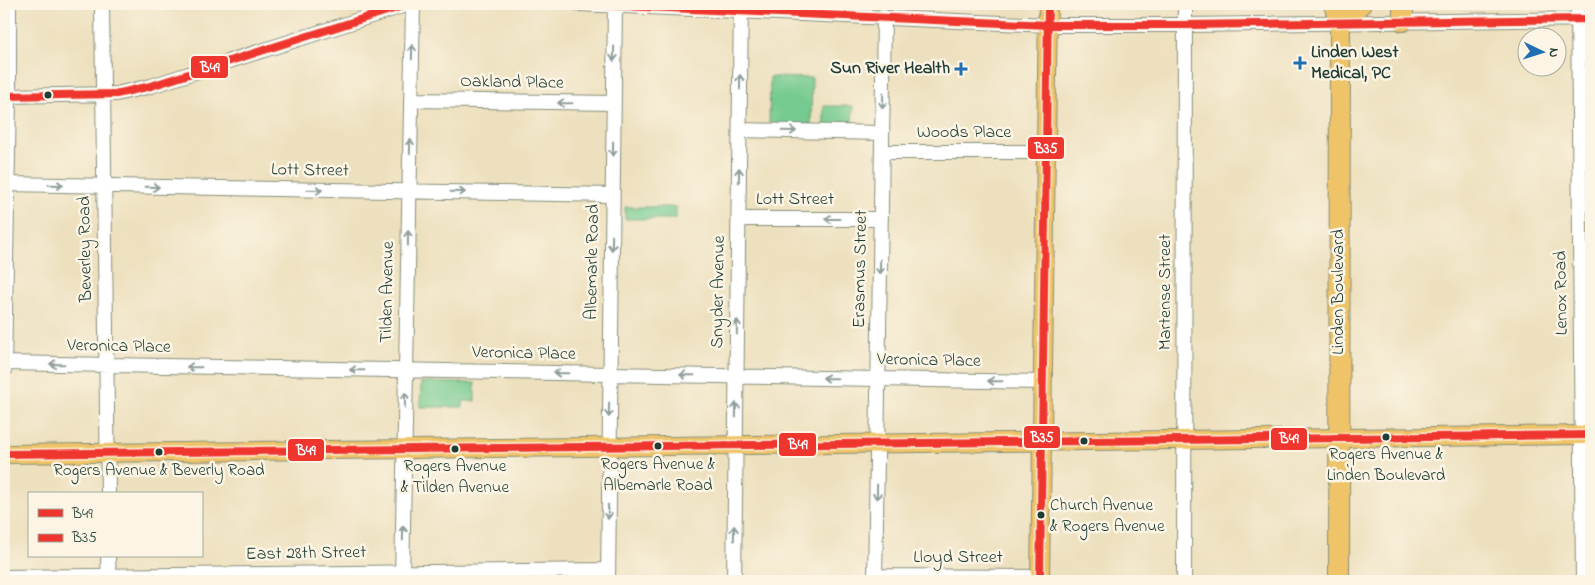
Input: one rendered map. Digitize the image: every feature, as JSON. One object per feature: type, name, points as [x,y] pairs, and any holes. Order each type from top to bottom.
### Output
[{"type":"highway","points":[[1337,13],[1361,4]]},
{"type":"highway","name":"Linden Boulevard","points":[[1337,13],[1339,581]]},
{"type":"main road","points":[[1040,579],[1048,4]]},
{"type":"main road","points":[[4,454],[1587,435]]},
{"type":"street","points":[[4,370],[7,184],[6,96],[9,4]]},
{"type":"street","name":"Beverley Road","points":[[102,4],[108,492]]},
{"type":"street","points":[[6,96],[116,94],[151,86],[409,4]]},
{"type":"street","name":"Tilden Avenue","points":[[402,577],[413,4]]},
{"type":"street","points":[[579,4],[741,7],[884,17],[1048,25],[1185,25],[1337,13],[1403,13],[1585,19]]},
{"type":"street","name":"Martense Street","points":[[1184,581],[1185,4]]},
{"type":"street","name":"Lenox Road","points":[[1578,4],[1585,19],[1587,435],[1583,581]]},
{"type":"street","name":"Albemarle Road","points":[[608,576],[615,5]]},
{"type":"street","name":"Snyder Avenue","points":[[734,581],[741,7]]},
{"type":"street","name":"Erasmus Street","points":[[875,579],[884,17]]},
{"type":"street","name":"Oakland Place","points":[[411,100],[614,103]]},
{"type":"street","points":[[740,130],[882,133]]},
{"type":"street","name":"Woods Place","points":[[882,152],[1046,152]]},
{"type":"street","name":"Lott Street","points":[[7,184],[612,195]]},
{"type":"street","name":"Lott Street","points":[[738,219],[881,219]]},
{"type":"street","name":"Veronica Place","points":[[4,363],[1043,382]]},
{"type":"street","points":[[108,558],[109,578]]},
{"type":"street","name":"East 28th Street","points":[[4,577],[608,576]]},
{"type":"street","name":"Lloyd Street","points":[[875,579],[1040,579]]},
{"type":"green space","points":[[770,77],[812,78],[811,125],[770,125]]},
{"type":"green space","points":[[824,106],[853,106],[852,128],[824,127]]},
{"type":"green space","points":[[625,207],[676,207],[676,219],[625,219]]},
{"type":"green space","points":[[421,382],[475,383],[475,401],[463,401],[463,407],[420,407]]},
{"type":"transit line","name":"B49","points":[[4,96],[116,94],[151,86],[409,4]]},
{"type":"transit line","name":"B49","points":[[579,4],[1048,25],[1185,25],[1591,19]]},
{"type":"transit line","name":"B35","points":[[1040,581],[1048,4]]},
{"type":"transit line","name":"B49","points":[[4,454],[1591,435]]},
{"type":"place","name":"Linden West Medical, PC","points":[[1300,63]]},
{"type":"place","name":"Sun River Health","points":[[961,69]]},
{"type":"place","name":"Rogers Avenue & Linden Boulevard","points":[[1386,437]]},
{"type":"place","name":"Rogers Avenue & Albemarle Road","points":[[658,446]]},
{"type":"place","name":"Rogers Avenue & Tilden Avenue","points":[[455,449]]},
{"type":"place","name":"Rogers Avenue & Beverly Road","points":[[159,452]]},
{"type":"place","name":"Church Avenue & Rogers Avenue","points":[[1041,515]]}]
